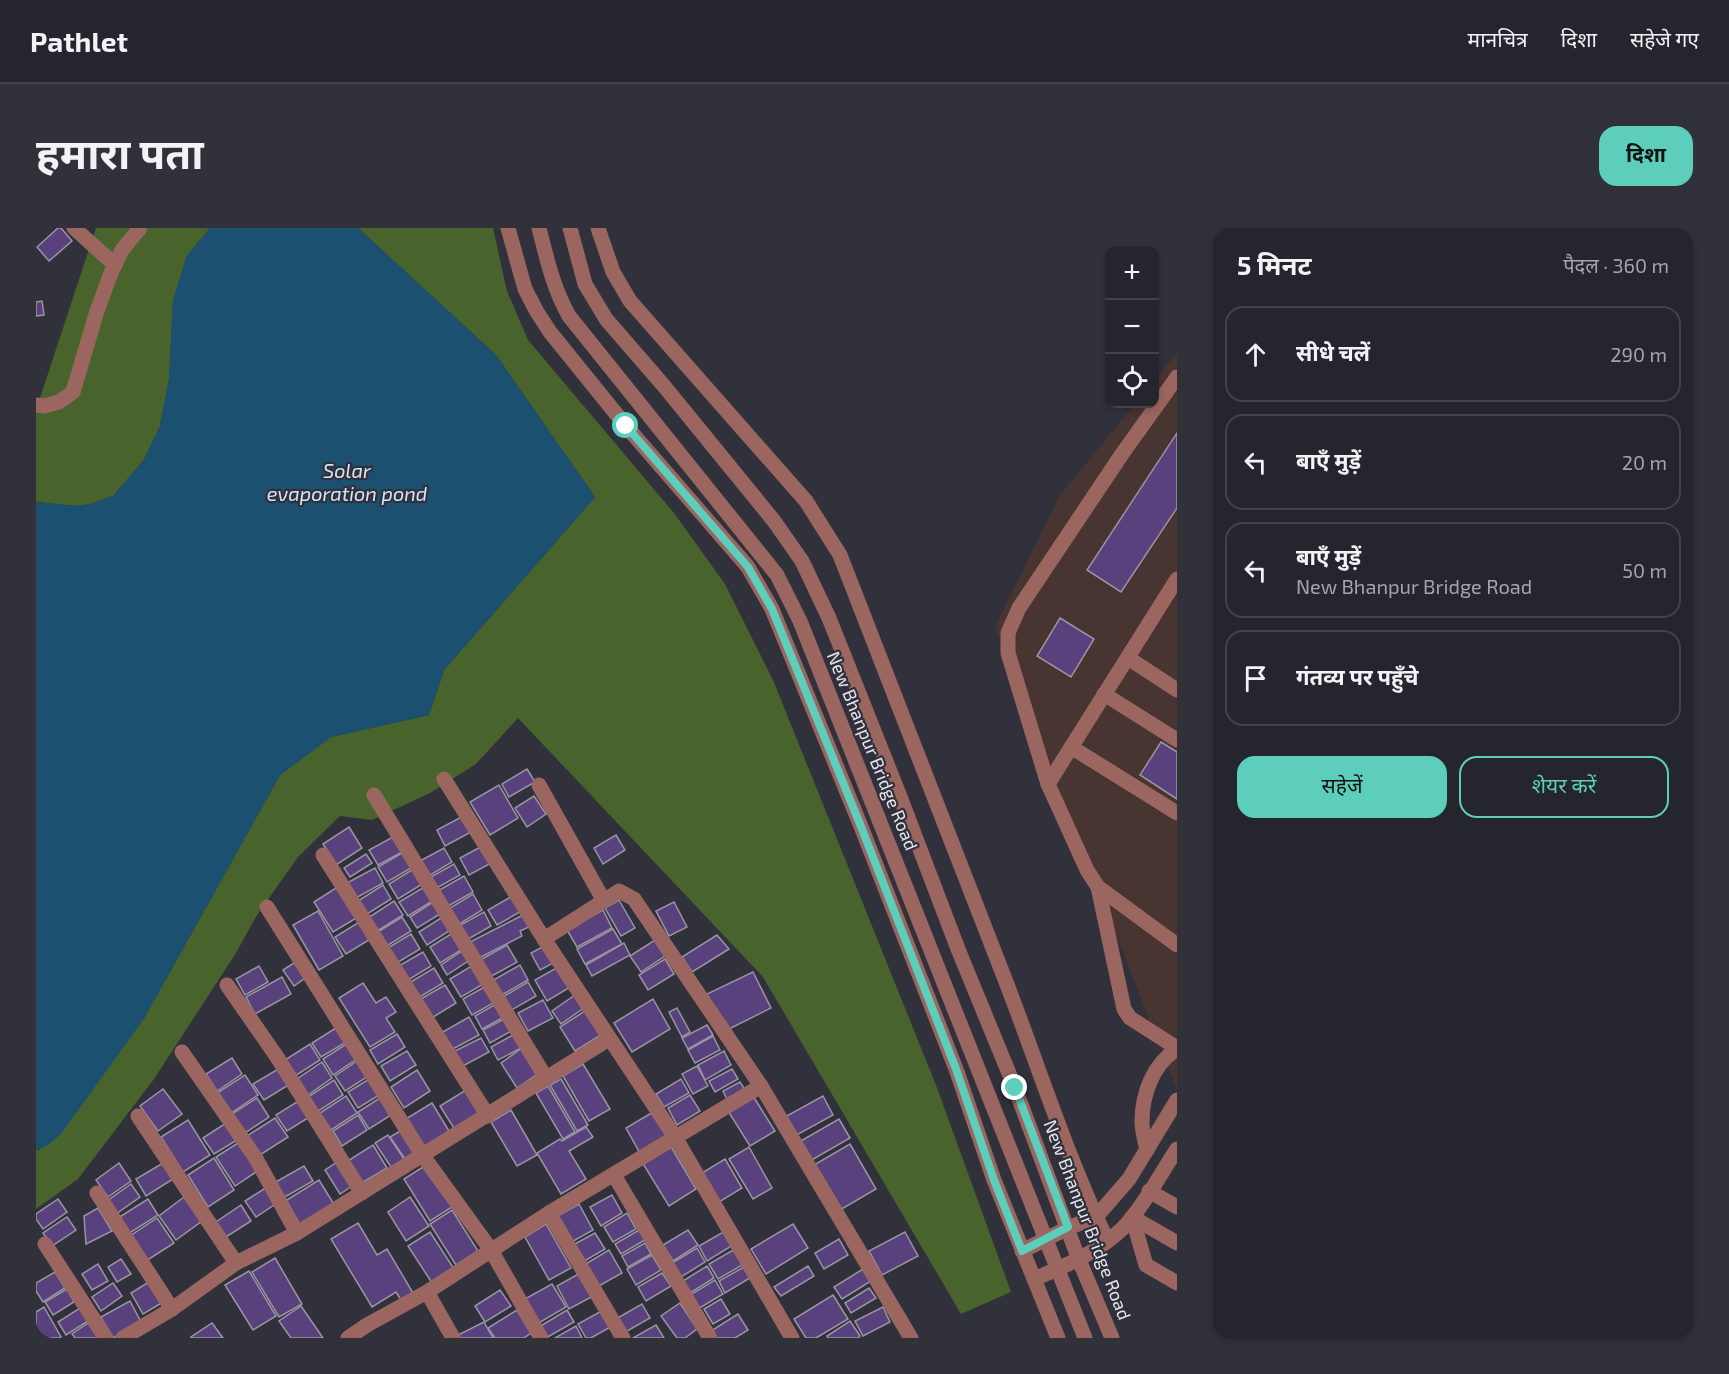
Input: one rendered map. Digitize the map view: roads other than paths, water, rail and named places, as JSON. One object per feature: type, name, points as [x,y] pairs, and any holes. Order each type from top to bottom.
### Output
[{"type":"street","points":[[74,228],[114,265]]},
{"type":"street","points":[[36,405],[44,406],[59,402],[73,392],[97,311],[114,265],[122,250],[140,228]]},
{"type":"street","points":[[508,228],[525,288],[550,332],[626,426],[748,567],[772,609],[956,1069],[994,1180],[1058,1338]]},
{"type":"street","name":"New Bhanpur Bridge Road","points":[[539,228],[558,296],[569,316],[777,575],[800,621],[1085,1338]]},
{"type":"street","name":"New Bhanpur Bridge Road","points":[[570,228],[585,284],[606,319],[774,521],[802,561],[829,618],[958,949],[1015,1088],[1079,1260],[1113,1338]]},
{"type":"street","points":[[598,228],[613,273],[630,302],[806,501],[840,555],[1096,1217],[1107,1240]]},
{"type":"street","points":[[1147,1150],[1142,1124],[1144,1098],[1154,1073],[1177,1049],[1130,1018],[1124,1009],[1098,887],[1080,857],[1048,784],[1008,653],[1008,633],[1019,608],[1122,454],[1177,377]]},
{"type":"street","points":[[1048,784],[1177,579]]},
{"type":"street","points":[[1128,658],[1177,690]]},
{"type":"street","points":[[1104,694],[1177,740]]},
{"type":"street","points":[[1071,747],[1177,813]]},
{"type":"street","points":[[444,778],[544,939],[675,1137],[792,1338]]},
{"type":"street","points":[[538,785],[604,901]]},
{"type":"street","points":[[374,795],[546,1078]]},
{"type":"street","points":[[323,855],[488,1116]]},
{"type":"street","points":[[1098,887],[1177,945]]},
{"type":"street","points":[[544,939],[619,891],[634,899],[761,1086],[911,1338]]},
{"type":"street","points":[[267,907],[423,1156],[491,1250],[541,1338]]},
{"type":"street","points":[[227,985],[277,1057],[362,1194]]},
{"type":"street","points":[[123,1338],[172,1309],[236,1263],[297,1233],[362,1194],[609,1039]]},
{"type":"street","points":[[182,1052],[255,1157],[297,1233]]},
{"type":"street","points":[[348,1338],[370,1332],[549,1213],[761,1086]]},
{"type":"street","points":[[1022,1251],[1068,1227],[1096,1217],[1129,1179],[1177,1100]]},
{"type":"street","points":[[138,1116],[236,1263]]},
{"type":"street","points":[[1034,1279],[1079,1260],[1121,1230],[1132,1218],[1149,1191],[1172,1169],[1177,1149]]},
{"type":"street","points":[[614,1175],[710,1338]]},
{"type":"street","points":[[1149,1191],[1177,1207]]},
{"type":"street","points":[[98,1193],[172,1309]]},
{"type":"street","points":[[549,1213],[623,1338]]},
{"type":"street","points":[[1132,1218],[1177,1243]]},
{"type":"street","points":[[1132,1218],[1146,1264],[1177,1283]]},
{"type":"street","points":[[45,1244],[106,1338]]},
{"type":"street","points":[[427,1292],[453,1338]]},
{"type":"water","name":"Solar evaporation pond","points":[[210,228],[358,228],[496,355],[595,497],[444,670],[429,715],[331,737],[280,775],[143,1020],[61,1134],[46,1146],[36,1149],[36,502],[76,506],[91,504],[113,496],[144,460],[160,426],[169,379],[173,301],[187,256]]}]
